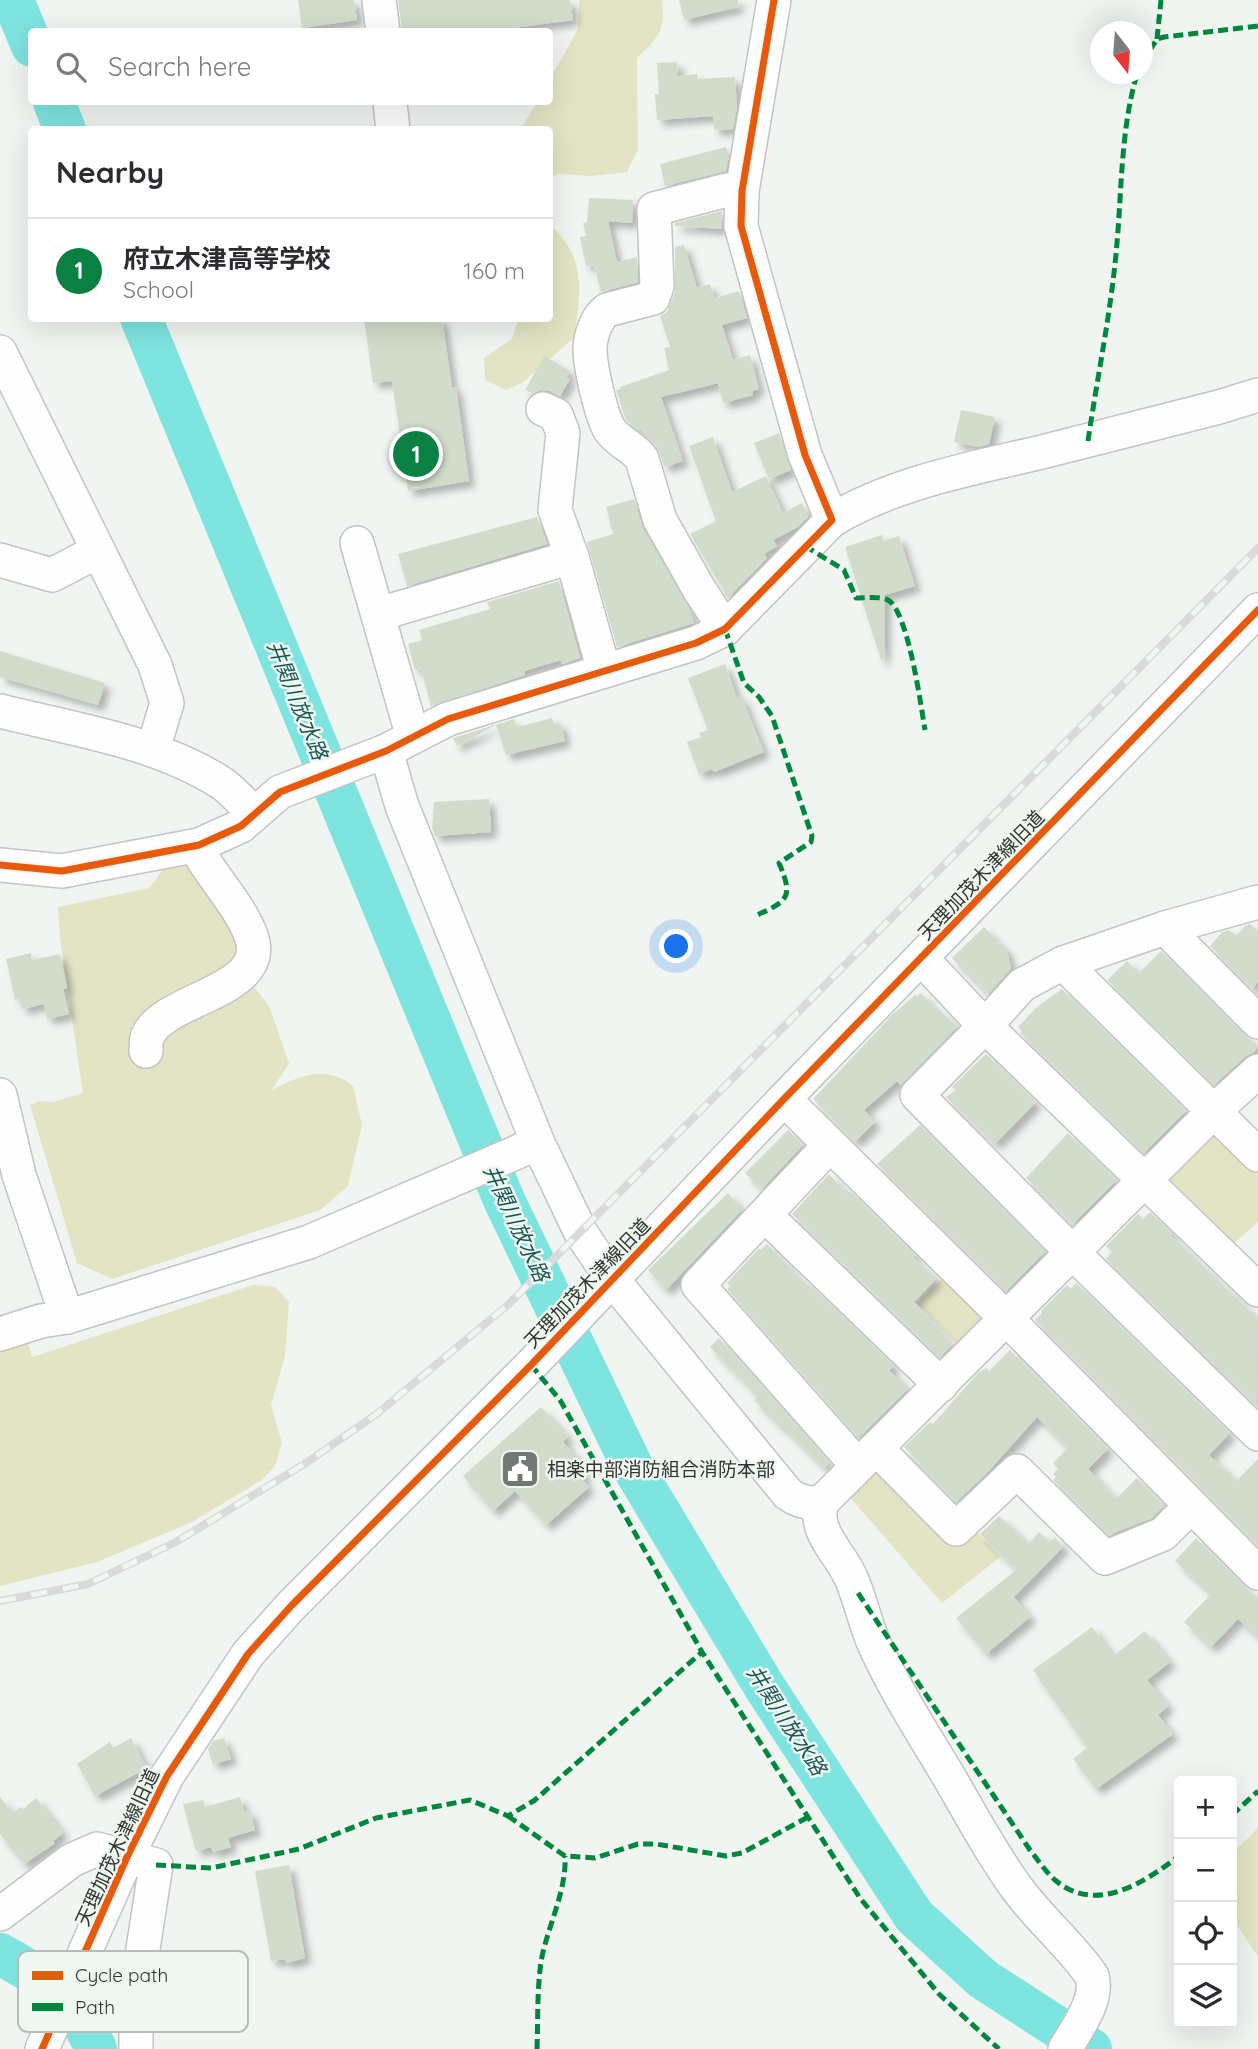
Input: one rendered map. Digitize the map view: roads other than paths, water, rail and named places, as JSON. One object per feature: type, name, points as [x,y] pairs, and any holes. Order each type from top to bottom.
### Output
[{"type":"street","points":[[379,0],[382,28]]},
{"type":"street","points":[[774,0],[742,191],[741,226],[805,455],[832,520]]},
{"type":"street","points":[[390,105],[393,126]]},
{"type":"street","points":[[725,629],[660,520],[642,459],[612,434],[607,426],[590,350],[600,314],[653,298],[657,286],[654,209],[727,190],[742,191]]},
{"type":"street","points":[[3,368],[155,665],[167,703],[153,749]]},
{"type":"street","points":[[0,865],[62,871],[195,846],[232,831],[280,792],[388,748],[448,719],[696,643],[725,629],[832,520],[856,505],[955,473],[1258,395]]},
{"type":"street","points":[[543,409],[556,415],[563,433],[555,510],[572,557],[604,671]]},
{"type":"street","points":[[357,543],[379,614],[388,748],[402,806],[534,1144],[581,1233],[603,1289],[788,1494],[801,1501],[822,1502]]},
{"type":"street","points":[[0,560],[52,575],[98,551]]},
{"type":"street","points":[[379,614],[572,557]]},
{"type":"street","name":"天理加茂木津線旧道","points":[[86,1951],[167,1776],[248,1654],[291,1606],[539,1357],[1258,610]]},
{"type":"street","points":[[0,712],[153,749],[190,765],[225,786],[254,814]]},
{"type":"street","points":[[146,1051],[147,1036],[160,1021],[243,976],[253,956],[251,935],[226,891],[209,873],[195,846]]},
{"type":"street","points":[[1258,902],[1165,928],[1063,963],[1022,985],[917,1095],[1258,1434]]},
{"type":"street","points":[[1165,928],[1258,1021]]},
{"type":"street","points":[[922,959],[985,1026],[1258,1290]]},
{"type":"street","points":[[1063,963],[1258,1155]]},
{"type":"street","points":[[1065,2049],[1091,2000],[1094,1984],[1092,1976],[1015,1886],[936,1756],[877,1650],[866,1625],[858,1593],[844,1562],[822,1529],[819,1510],[822,1502],[1214,1111],[1258,1071]]},
{"type":"street","points":[[0,1095],[19,1175],[67,1317]]},
{"type":"street","points":[[784,1100],[1007,1319],[1258,1573]]},
{"type":"street","points":[[0,1334],[41,1321],[67,1317],[309,1242],[534,1144]]},
{"type":"street","points":[[830,1145],[698,1285],[867,1458],[956,1529],[1017,1471],[1105,1558],[1163,1534],[1191,1506]]},
{"type":"street","points":[[765,1215],[941,1385]]},
{"type":"street","points":[[0,1914],[72,1860],[97,1849],[156,1865],[143,1951]]},
{"type":"waterway","name":"井関川放水路","points":[[13,0],[28,36]]},
{"type":"waterway","name":"井関川放水路","points":[[55,105],[63,126]]},
{"type":"waterway","name":"井関川放水路","points":[[143,322],[504,1200],[632,1466],[764,1686],[914,1916],[983,1979],[1091,2049]]},
{"type":"waterway","points":[[0,1954],[18,1964]]},
{"type":"waterway","points":[[87,2032],[96,2049]]},
{"type":"railway","points":[[0,1601],[88,1584],[176,1542],[306,1463],[378,1413],[509,1304],[1258,548]]},
{"type":"place","name":"府立木津高等学校","points":[[416,454]]},
{"type":"place","name":"相楽中部消防組合消防本部","points":[[520,1469]]}]
